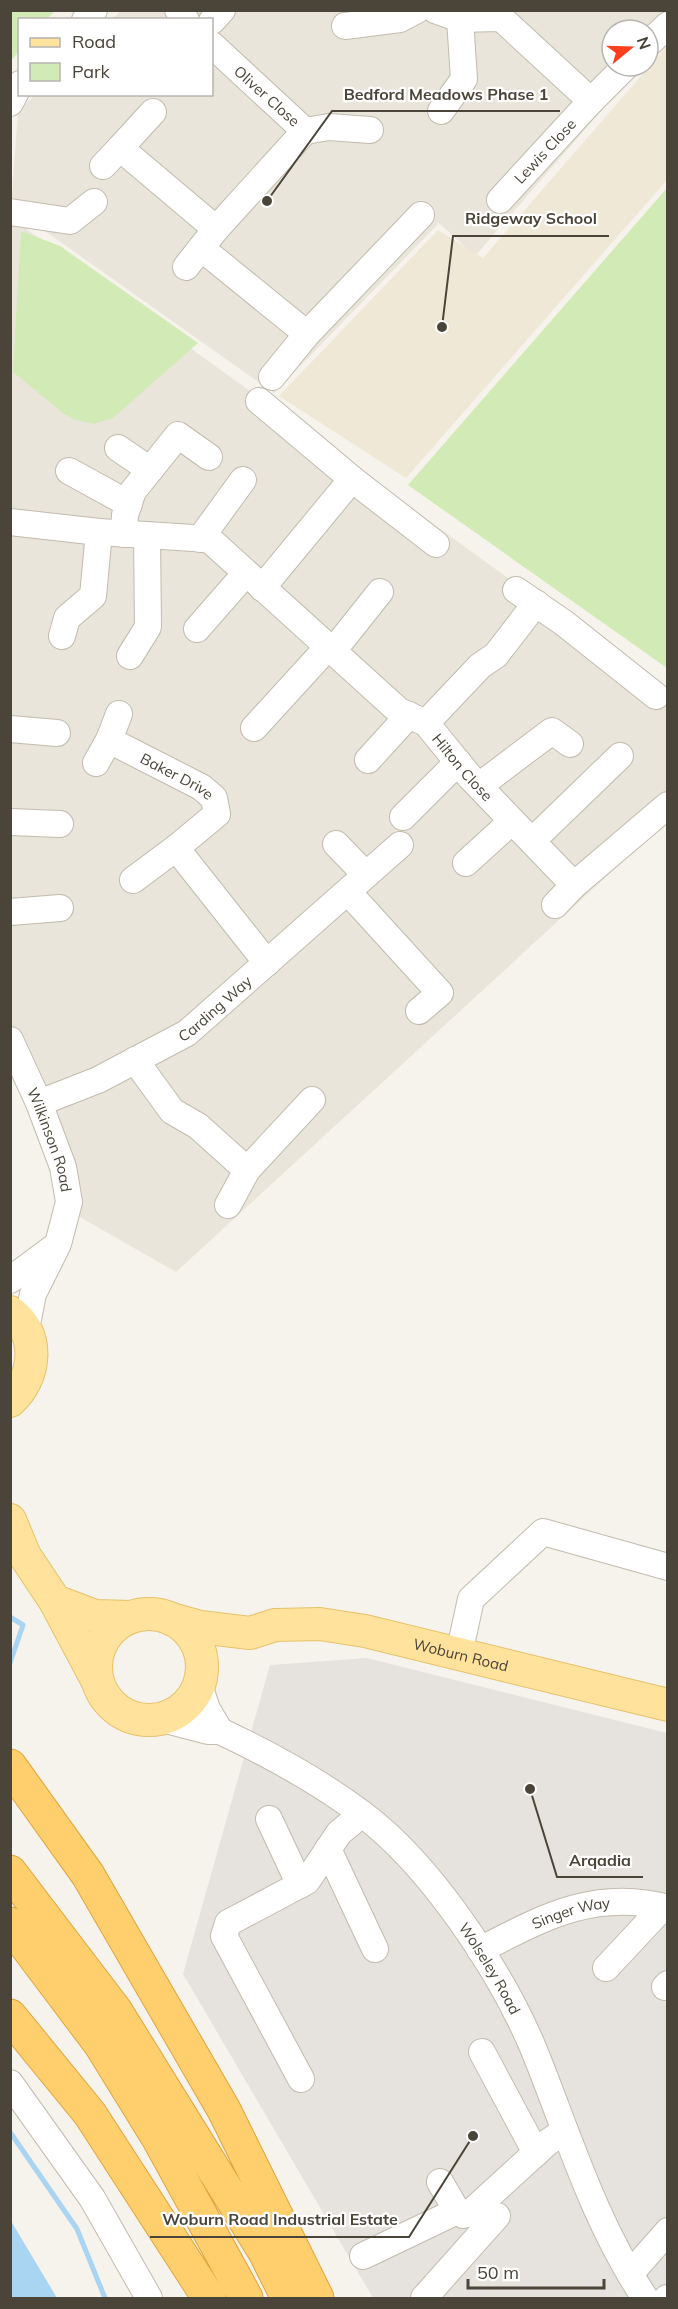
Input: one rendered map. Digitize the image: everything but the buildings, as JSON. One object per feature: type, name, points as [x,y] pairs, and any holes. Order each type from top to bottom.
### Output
[{"type":"highway","points":[[10,1766],[88,1875],[218,2100],[317,2298]]},
{"type":"highway","points":[[10,1872],[115,2010],[242,2215],[288,2298]]},
{"type":"highway","points":[[10,1924],[101,2045],[159,2139],[246,2298]]},
{"type":"highway","points":[[10,2016],[90,2114],[209,2298]]},
{"type":"main road","points":[[13,1404],[28,1379],[32,1363],[32,1346],[18,1321]]},
{"type":"main road","points":[[10,1520],[18,1558],[55,1601],[115,1708],[129,1717],[145,1720],[162,1719],[185,1707],[200,1681],[202,1660],[196,1643],[186,1629],[171,1619],[151,1615],[95,1616],[55,1601]]},
{"type":"main road","points":[[98,1681],[96,1665],[99,1650],[106,1636],[130,1617]]},
{"type":"main road","name":"Woburn Road","points":[[171,1619],[201,1627],[250,1633],[275,1625],[320,1624],[365,1631],[668,1705]]},
{"type":"main road","name":"Woburn Road","points":[[200,1681],[206,1669],[241,1643],[250,1633]]},
{"type":"street","points":[[345,26],[400,19],[417,10]]},
{"type":"street","points":[[435,10],[460,19],[506,14],[591,101]]},
{"type":"street","points":[[441,111],[464,79],[460,19]]},
{"type":"street","name":"Oliver Close","points":[[201,248],[305,130],[213,46]]},
{"type":"street","name":"Lewis Close","points":[[500,200],[614,78]]},
{"type":"street","points":[[10,103],[18,88]]},
{"type":"street","points":[[153,111],[111,157],[201,248],[307,333]]},
{"type":"street","points":[[305,130],[329,127],[370,130]]},
{"type":"street","points":[[10,212],[70,221],[94,202]]},
{"type":"street","points":[[272,377],[307,333],[421,215]]},
{"type":"street","points":[[259,401],[352,479],[436,544]]},
{"type":"street","points":[[130,656],[148,627],[136,535],[125,515],[133,491],[178,435],[209,457]]},
{"type":"street","points":[[118,448],[150,470]]},
{"type":"street","points":[[69,471],[129,504]]},
{"type":"street","points":[[197,629],[254,580],[352,479]]},
{"type":"street","points":[[200,539],[243,480]]},
{"type":"street","name":"Hilton Close","points":[[10,522],[99,532],[208,539],[399,711],[418,719],[574,885]]},
{"type":"street","points":[[62,636],[67,618],[93,596],[99,532]]},
{"type":"street","points":[[254,728],[331,649],[380,592]]},
{"type":"street","points":[[368,760],[496,655],[526,597],[564,623],[656,696]]},
{"type":"street","points":[[96,763],[110,740],[119,714]]},
{"type":"street","points":[[10,729],[57,733]]},
{"type":"street","points":[[479,786],[552,732],[570,744]]},
{"type":"street","name":"Baker Drive","points":[[110,740],[201,787],[214,798],[217,814],[133,880]]},
{"type":"street","points":[[531,841],[620,756]]},
{"type":"street","points":[[403,817],[458,762]]},
{"type":"street","points":[[555,905],[574,885],[668,805]]},
{"type":"street","points":[[466,863],[512,821]]},
{"type":"street","points":[[10,822],[60,824]]},
{"type":"street","points":[[336,844],[366,875]]},
{"type":"street","name":"Carding Way","points":[[39,1103],[98,1080],[187,1033],[400,845]]},
{"type":"street","points":[[176,848],[267,963]]},
{"type":"street","points":[[348,892],[440,993],[419,1011]]},
{"type":"street","points":[[10,912],[60,908]]},
{"type":"street","name":"Wilkinson Road","points":[[10,1040],[39,1103],[63,1167],[69,1202],[58,1244],[18,1321]]},
{"type":"street","points":[[135,1060],[172,1111],[204,1132],[247,1170]]},
{"type":"street","points":[[228,1205],[247,1170],[312,1100]]},
{"type":"street","points":[[10,1280],[58,1244]]},
{"type":"street","points":[[459,1653],[471,1599],[543,1532],[668,1567]]},
{"type":"street","points":[[200,1681],[207,1708],[220,1731]]},
{"type":"street","name":"Wolseley Road","points":[[162,1719],[208,1731],[220,1731],[302,1773],[362,1814],[400,1848],[445,1900],[480,1950],[515,2009],[582,2178],[630,2274],[645,2298]]},
{"type":"street","points":[[301,2079],[224,1936],[228,1923],[307,1881],[339,1833],[362,1814]]},
{"type":"street","points":[[269,1819],[300,1885]]},
{"type":"street","points":[[328,1850],[375,1949]]},
{"type":"street","name":"Singer Way","points":[[480,1950],[536,1921],[590,1903],[621,1901],[665,1907]]},
{"type":"street","points":[[606,1968],[665,1907]]},
{"type":"street","points":[[482,2052],[536,2153]]},
{"type":"street","points":[[10,2083],[92,2199],[149,2298]]},
{"type":"street","points":[[440,2182],[457,2211],[463,2215],[470,2213],[536,2153],[565,2131]]},
{"type":"street","points":[[363,2256],[457,2211]]},
{"type":"street","points":[[424,2298],[497,2216]]},
{"type":"street","points":[[630,2274],[668,2231]]},
{"type":"shaded area","points":[[121,11],[667,11],[667,35],[660,43],[660,18],[600,18],[600,78],[630,78],[475,256],[439,223],[274,393],[11,207],[18,111],[34,96],[213,96],[213,18],[113,18]]},
{"type":"shaded area","points":[[667,46],[667,180],[406,478],[279,396],[438,230],[483,258],[639,78],[660,78],[660,54]]},
{"type":"shaded area","points":[[11,218],[668,694],[667,821],[176,1272],[78,1216],[11,1046]]},
{"type":"shaded area","points":[[367,1658],[667,1733],[667,2298],[373,2298],[183,1974],[270,1665]]},
{"type":"green space","points":[[11,10],[55,11],[48,18],[18,18],[18,52],[11,61]]},
{"type":"green space","points":[[667,188],[667,668],[408,485]]},
{"type":"green space","points":[[21,231],[60,246],[198,343],[113,418],[94,424],[76,420],[64,414],[13,372]]},
{"type":"water","points":[[11,2221],[57,2298],[11,2298]]},
{"type":"waterway","points":[[10,1617],[23,1625],[10,1663]]},
{"type":"waterway","points":[[10,2132],[77,2229],[105,2298]]},
{"type":"place","name":"Bedford Meadows Phase 1","points":[[267,201]]},
{"type":"place","name":"Ridgeway School","points":[[442,327]]},
{"type":"place","name":"Arqadia","points":[[530,1789]]},
{"type":"place","name":"Woburn Road Industrial Estate","points":[[473,2136]]}]
